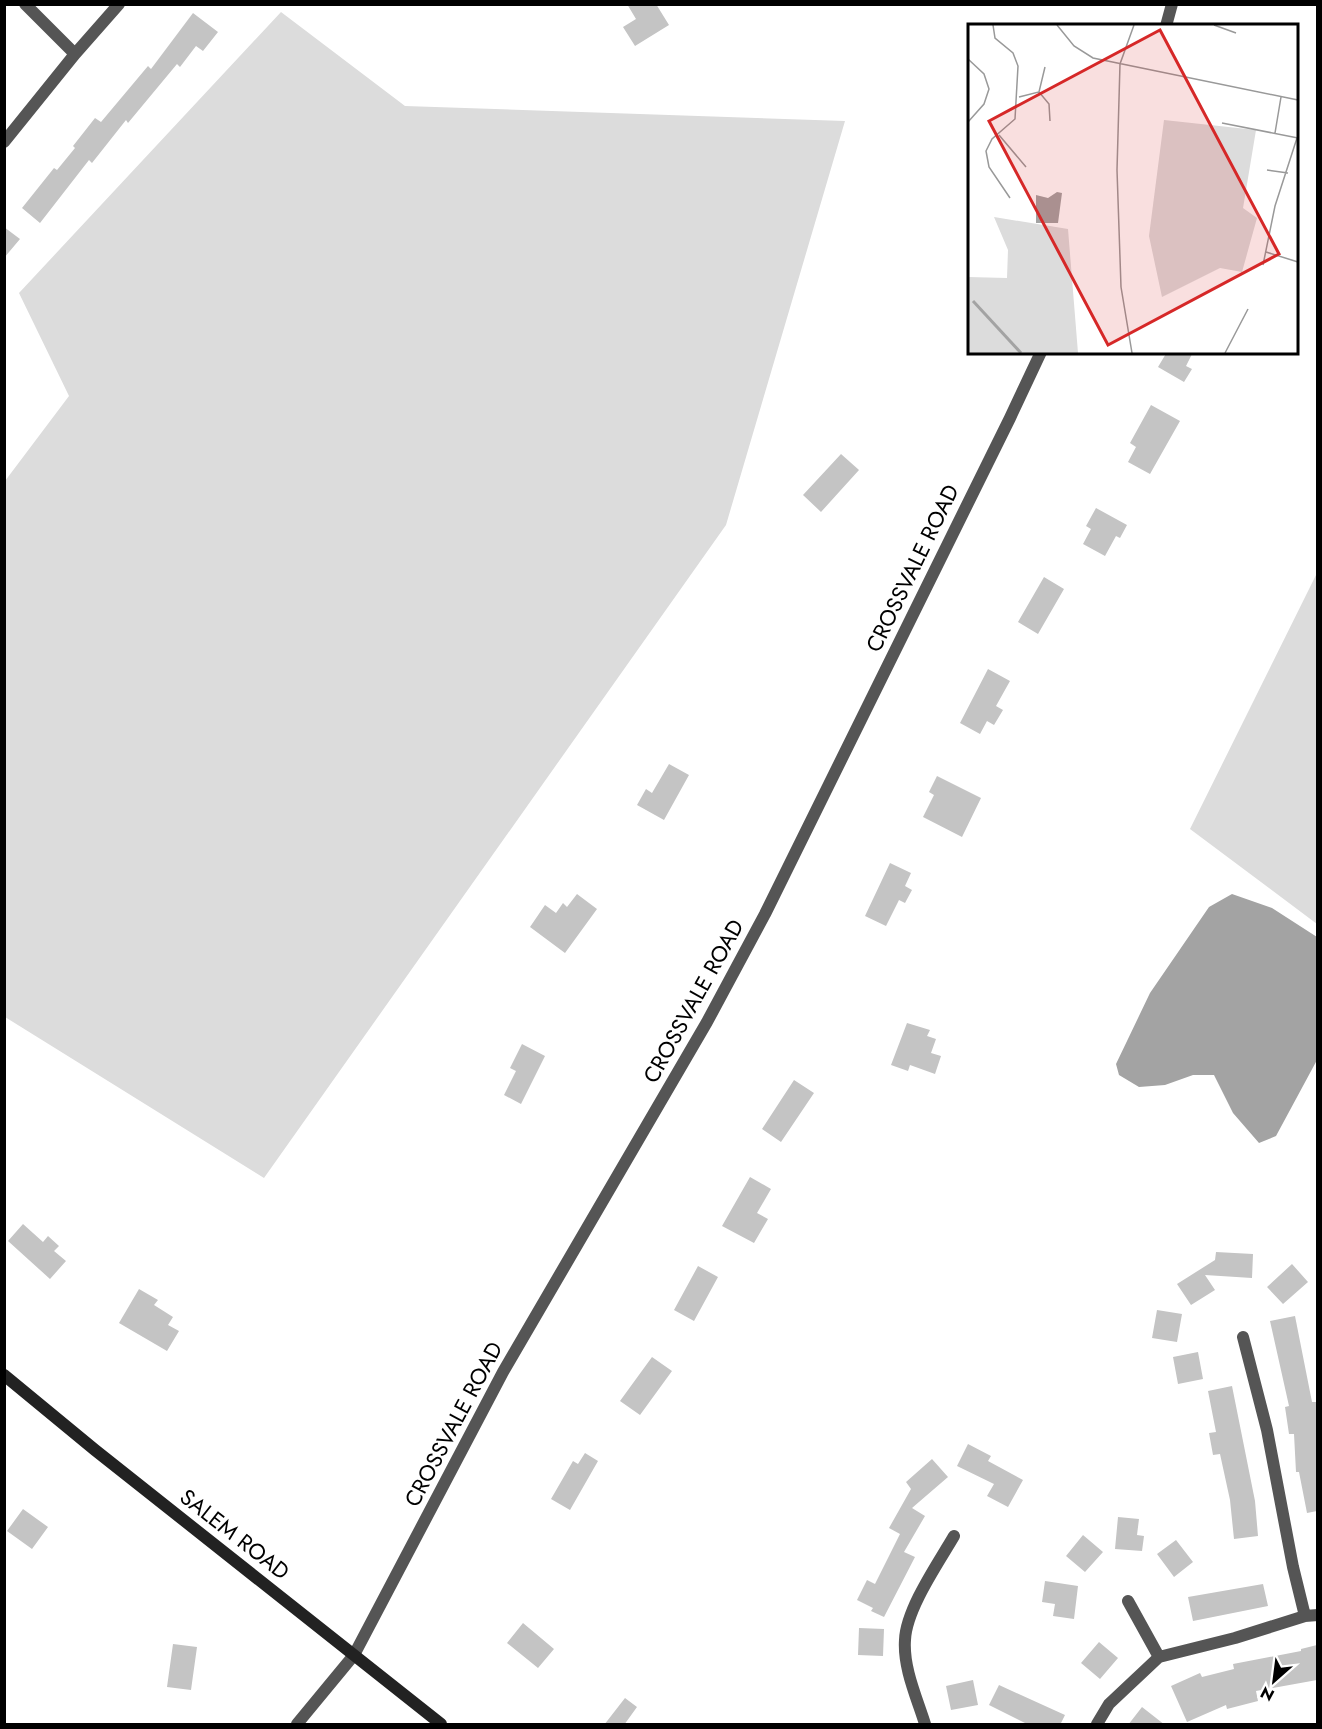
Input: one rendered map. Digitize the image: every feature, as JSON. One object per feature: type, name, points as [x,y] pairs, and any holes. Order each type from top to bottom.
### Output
[{"type":"street","points":[[25,4],[75,54]]},
{"type":"street","points":[[4,142],[119,4]]},
{"type":"street","points":[[1167,24],[1172,4]]},
{"type":"street","name":"CROSSVALE ROAD","points":[[297,1725],[354,1655],[503,1372],[702,1031],[765,914],[1040,354]]},
{"type":"street","points":[[1097,1725],[1109,1704],[1159,1658],[1311,1616],[1293,1567],[1267,1430],[1243,1337]]},
{"type":"street","name":"SALEM ROAD","points":[[4,1374],[95,1450],[441,1725]]},
{"type":"street","points":[[925,1725],[907,1664],[904,1638],[923,1589],[954,1536]]},
{"type":"street","points":[[1128,1601],[1159,1658]]},
{"type":"shaded area","points":[[281,12],[405,106],[845,121],[726,525],[264,1178],[5,1017],[5,481],[69,396],[19,293]]},
{"type":"shaded area","points":[[1317,573],[1317,924],[1190,829]]},
{"type":"shaded area","points":[[1232,894],[1272,908],[1317,937],[1317,1060],[1276,1136],[1259,1143],[1233,1113],[1214,1075],[1193,1075],[1165,1085],[1139,1087],[1119,1075],[1116,1064],[1150,993],[1209,907]]},
{"type":"building","points":[[627,4],[656,4],[669,25],[635,46],[623,27],[636,19]]},
{"type":"building","points":[[193,13],[218,32],[203,51],[196,46],[180,67],[177,64],[128,123],[126,120],[92,163],[89,160],[40,223],[22,208],[54,168],[57,170],[75,148],[73,146],[95,118],[101,122],[148,66],[151,69]]},
{"type":"building","points":[[4,227],[20,239],[4,258]]},
{"type":"building","points":[[1166,354],[1192,354],[1186,366],[1192,369],[1184,382],[1158,367]]},
{"type":"building","points":[[1151,405],[1180,421],[1150,474],[1128,462],[1136,447],[1130,443]]},
{"type":"building","points":[[841,454],[859,470],[821,512],[803,495]]},
{"type":"building","points":[[1096,508],[1127,525],[1120,538],[1116,536],[1105,556],[1083,544],[1091,529],[1086,526]]},
{"type":"building","points":[[1044,577],[1064,589],[1038,634],[1018,622]]},
{"type":"building","points":[[988,669],[1010,681],[996,706],[1003,710],[994,725],[987,721],[980,734],[960,723]]},
{"type":"building","points":[[669,764],[689,775],[664,820],[637,805],[646,789],[652,793]]},
{"type":"building","points":[[937,776],[981,798],[962,837],[923,817],[934,795],[929,792]]},
{"type":"building","points":[[890,863],[911,873],[905,886],[912,890],[905,903],[899,900],[886,926],[865,916]]},
{"type":"building","points":[[577,894],[597,909],[565,953],[530,927],[545,905],[556,913],[563,903],[567,907]]},
{"type":"building","points":[[907,1023],[930,1030],[927,1036],[936,1039],[931,1053],[941,1056],[935,1074],[910,1065],[908,1071],[891,1065]]},
{"type":"building","points":[[522,1044],[545,1056],[521,1104],[504,1095],[516,1071],[510,1068]]},
{"type":"building","points":[[794,1080],[814,1093],[781,1142],[762,1129]]},
{"type":"building","points":[[750,1177],[771,1189],[757,1213],[768,1219],[754,1243],[722,1226]]},
{"type":"building","points":[[23,1224],[43,1242],[48,1236],[59,1246],[54,1251],[66,1261],[50,1279],[8,1241]]},
{"type":"building","points":[[1216,1252],[1253,1254],[1252,1278],[1205,1275],[1215,1290],[1191,1305],[1177,1284],[1215,1260]]},
{"type":"building","points":[[1292,1264],[1308,1282],[1283,1304],[1267,1287]]},
{"type":"building","points":[[698,1266],[718,1277],[694,1321],[674,1310]]},
{"type":"building","points":[[139,1289],[158,1300],[154,1305],[173,1317],[168,1325],[179,1331],[167,1351],[119,1323]]},
{"type":"building","points":[[1157,1310],[1182,1314],[1177,1342],[1152,1338]]},
{"type":"building","points":[[1295,1316],[1312,1402],[1316,1402],[1317,1408],[1317,1511],[1307,1513],[1299,1472],[1296,1472],[1294,1434],[1289,1434],[1285,1407],[1289,1406],[1270,1321]]},
{"type":"building","points":[[1198,1352],[1203,1379],[1178,1384],[1173,1357]]},
{"type":"building","points":[[652,1357],[672,1371],[640,1415],[620,1401]]},
{"type":"building","points":[[1232,1386],[1255,1501],[1258,1536],[1234,1539],[1230,1500],[1220,1454],[1213,1455],[1209,1433],[1216,1432],[1208,1391]]},
{"type":"building","points":[[968,1444],[991,1456],[988,1461],[1023,1480],[1008,1507],[987,1496],[994,1484],[957,1466]]},
{"type":"building","points":[[585,1453],[598,1461],[570,1510],[551,1499],[573,1461],[578,1464]]},
{"type":"building","points":[[932,1459],[948,1477],[912,1508],[925,1516],[904,1552],[915,1557],[884,1617],[871,1611],[873,1608],[857,1600],[867,1580],[875,1584],[900,1534],[889,1528],[911,1489],[906,1482]]},
{"type":"building","points":[[23,1509],[48,1527],[32,1549],[7,1531]]},
{"type":"building","points":[[1118,1517],[1139,1519],[1137,1535],[1144,1536],[1142,1551],[1115,1549]]},
{"type":"building","points":[[1083,1535],[1103,1552],[1085,1572],[1066,1556]]},
{"type":"building","points":[[1176,1540],[1193,1562],[1174,1577],[1157,1554]]},
{"type":"building","points":[[1045,1581],[1078,1586],[1074,1619],[1053,1616],[1055,1604],[1042,1602]]},
{"type":"building","points":[[1263,1584],[1268,1606],[1193,1621],[1188,1597]]},
{"type":"building","points":[[523,1623],[554,1649],[538,1668],[507,1643]]},
{"type":"building","points":[[859,1628],[884,1629],[883,1656],[858,1655]]},
{"type":"building","points":[[1099,1642],[1118,1658],[1100,1679],[1081,1663]]},
{"type":"building","points":[[173,1644],[197,1647],[191,1690],[167,1687]]},
{"type":"building","points":[[1317,1645],[1317,1680],[1256,1691],[1258,1701],[1227,1709],[1226,1705],[1187,1722],[1171,1686],[1200,1673],[1202,1677],[1234,1669],[1233,1664],[1301,1651],[1301,1649]]},
{"type":"building","points":[[973,1680],[978,1705],[951,1710],[946,1686]]},
{"type":"building","points":[[999,1685],[1065,1715],[1060,1725],[1029,1725],[989,1705]]},
{"type":"building","points":[[625,1698],[637,1707],[624,1725],[604,1725]]},
{"type":"building","points":[[1142,1707],[1165,1725],[1128,1725]]}]
